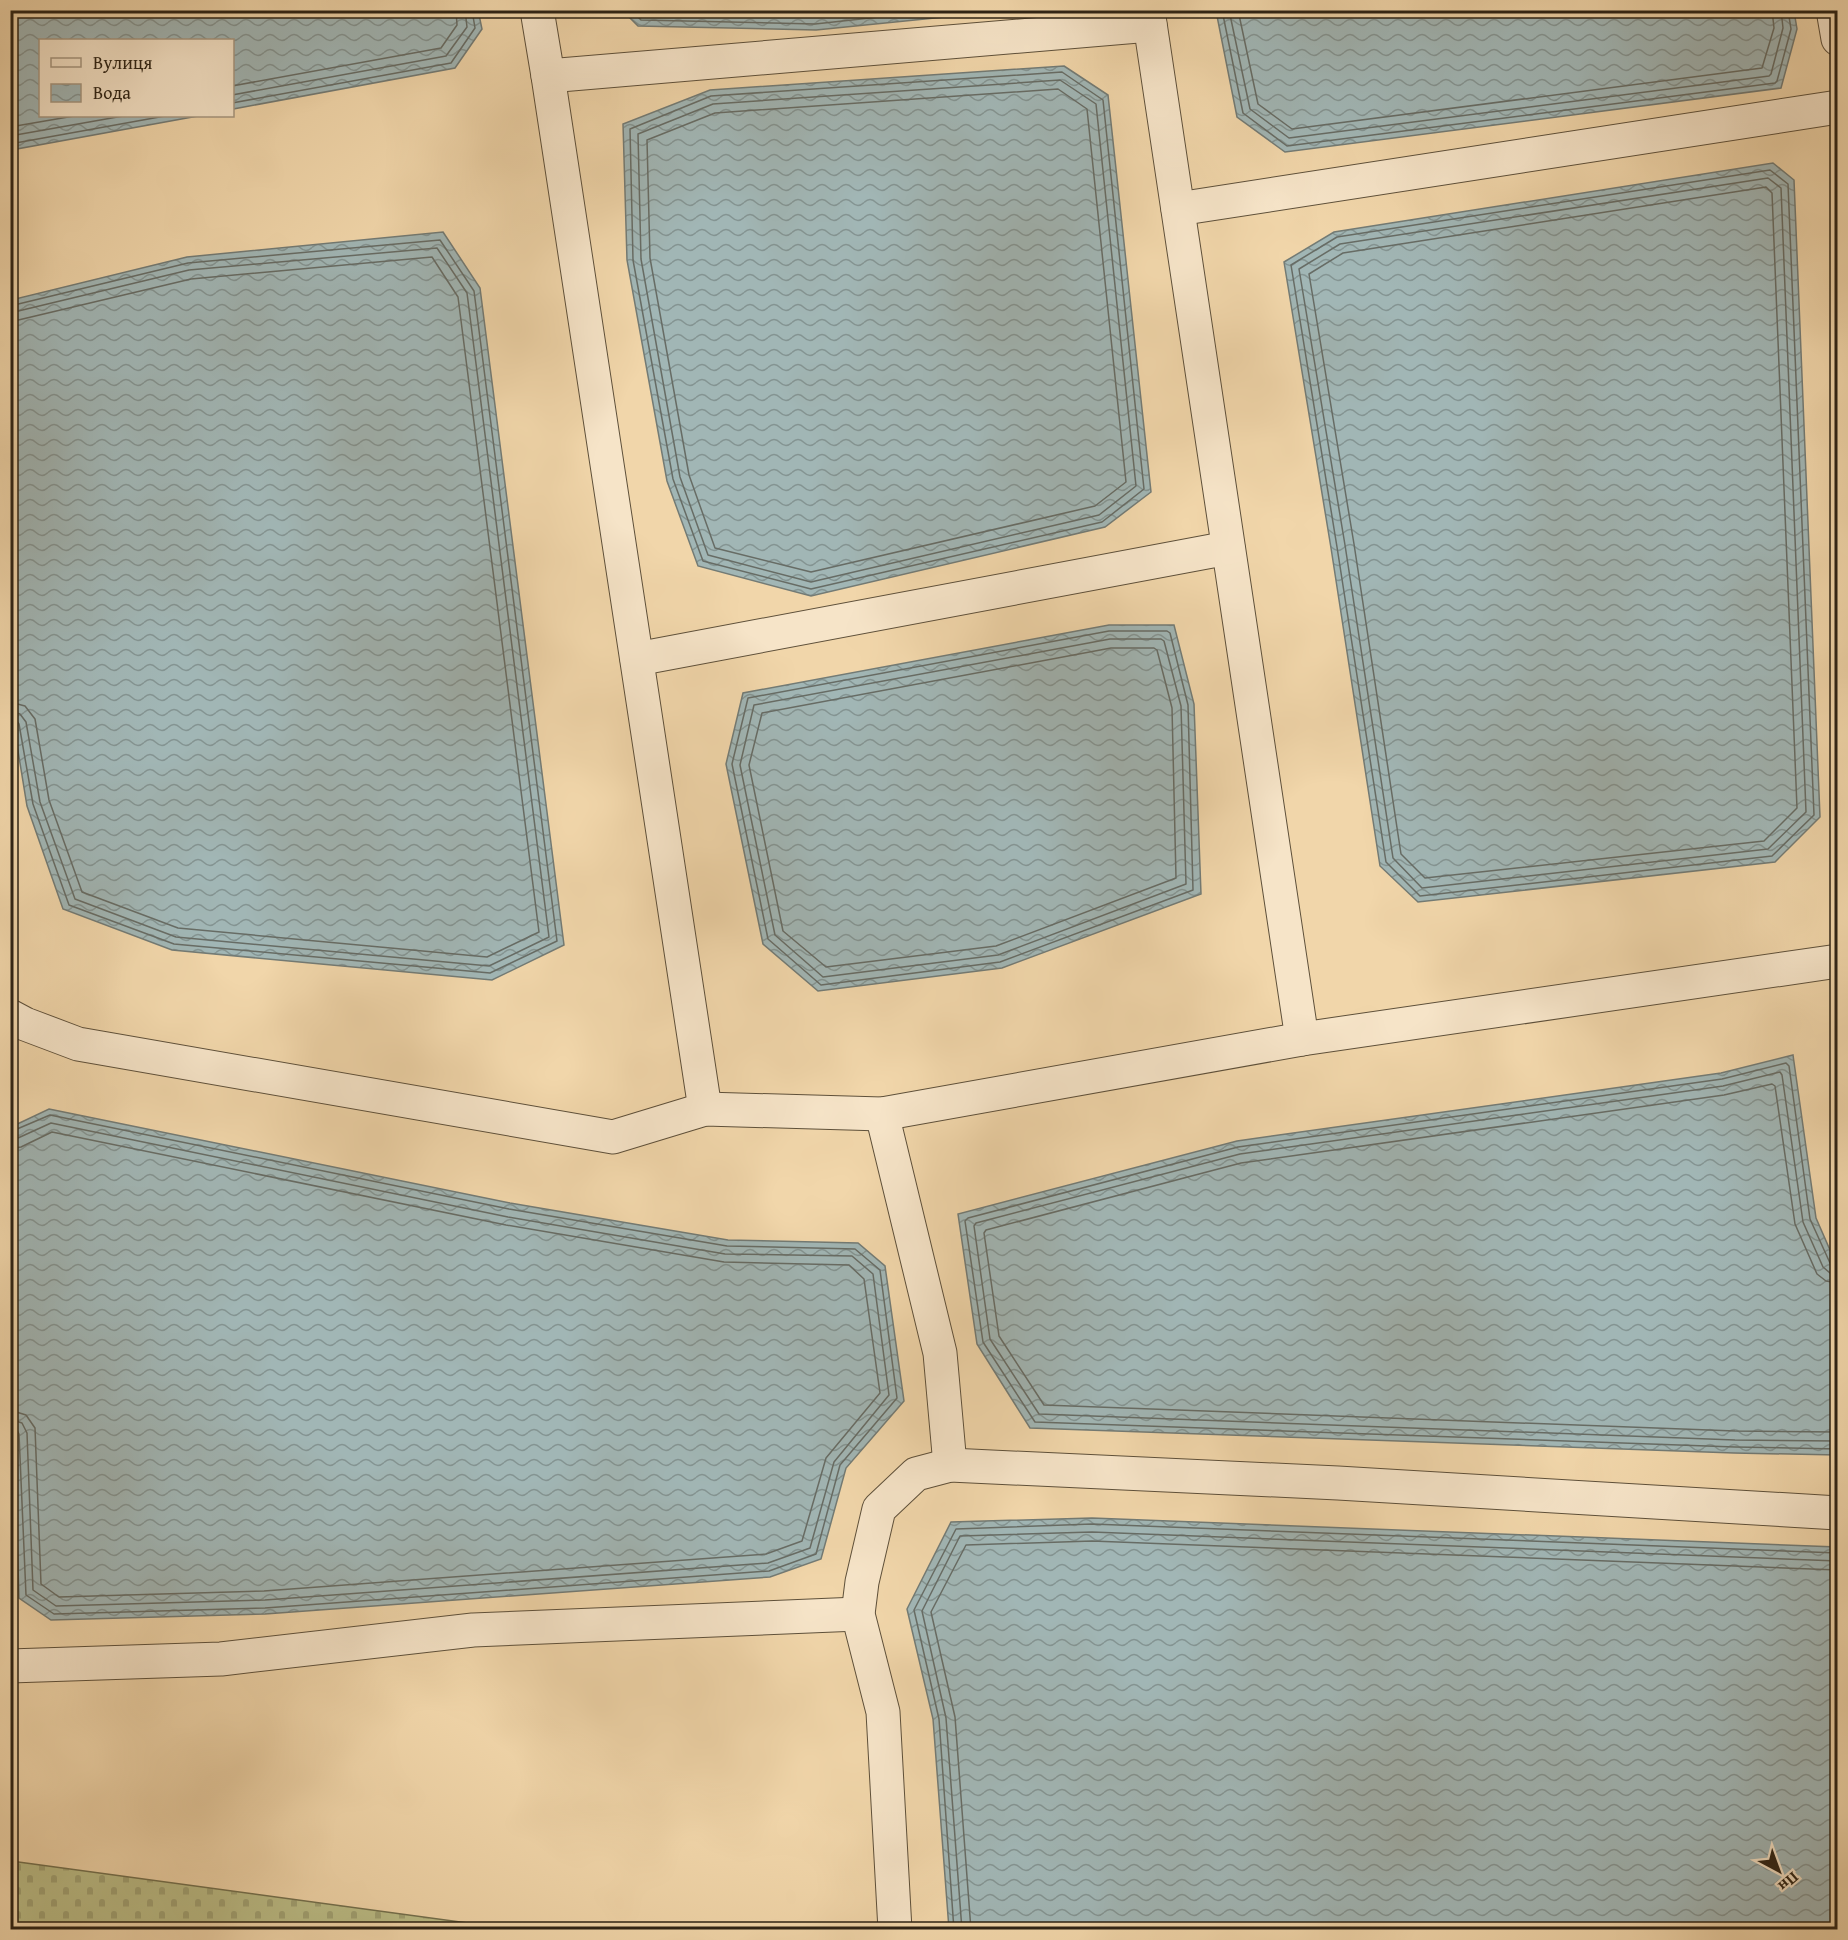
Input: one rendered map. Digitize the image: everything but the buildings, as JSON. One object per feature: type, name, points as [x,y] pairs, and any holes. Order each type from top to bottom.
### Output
[{"type":"lane","points":[[537,10],[705,1109]]},
{"type":"lane","points":[[1833,10],[1838,39]]},
{"type":"lane","points":[[548,76],[1149,18],[1302,1039]]},
{"type":"lane","points":[[1178,209],[1838,107]]},
{"type":"lane","points":[[637,659],[1228,548]]},
{"type":"lane","points":[[10,1016],[78,1044],[613,1137],[705,1109],[882,1114],[1302,1039],[1838,962]]},
{"type":"lane","points":[[882,1114],[940,1353],[950,1465]]},
{"type":"lane","points":[[895,1929],[883,1712],[858,1614],[862,1582],[879,1509],[916,1474],[950,1465],[1338,1483],[1838,1513]]},
{"type":"lane","points":[[10,1666],[221,1659],[473,1630],[858,1614]]},
{"type":"green space","points":[[11,1861],[512,1929],[11,1929]]},
{"type":"water","points":[[11,10],[478,10],[482,29],[455,68],[234,109],[234,39],[39,39],[39,117],[192,117],[11,150]]},
{"type":"water","points":[[623,11],[1004,11],[816,30],[638,26]]},
{"type":"water","points":[[1216,11],[1794,11],[1797,29],[1781,88],[1285,152],[1237,117]]},
{"type":"water","points":[[1064,66],[1108,95],[1151,492],[1105,527],[811,596],[698,566],[667,481],[627,260],[623,124],[710,90]]},
{"type":"water","points":[[1773,163],[1794,180],[1820,817],[1775,862],[1418,902],[1380,866],[1284,262],[1334,232]]},
{"type":"water","points":[[443,232],[480,288],[564,945],[492,980],[172,950],[63,909],[27,806],[11,708],[11,300],[187,257]]},
{"type":"water","points":[[1109,625],[1174,625],[1194,704],[1201,894],[1002,968],[818,991],[763,944],[726,764],[743,693]]},
{"type":"water","points":[[1793,1055],[1816,1218],[1837,1266],[1837,1455],[1030,1428],[977,1344],[958,1214],[1237,1141],[1721,1073]]},
{"type":"water","points":[[49,1109],[510,1203],[728,1240],[858,1243],[885,1266],[904,1401],[846,1468],[821,1559],[770,1577],[265,1614],[51,1620],[19,1598],[11,1349],[11,1127]]},
{"type":"water","points":[[1092,1518],[1837,1547],[1837,1929],[949,1929],[933,1719],[907,1609],[951,1522]]}]
